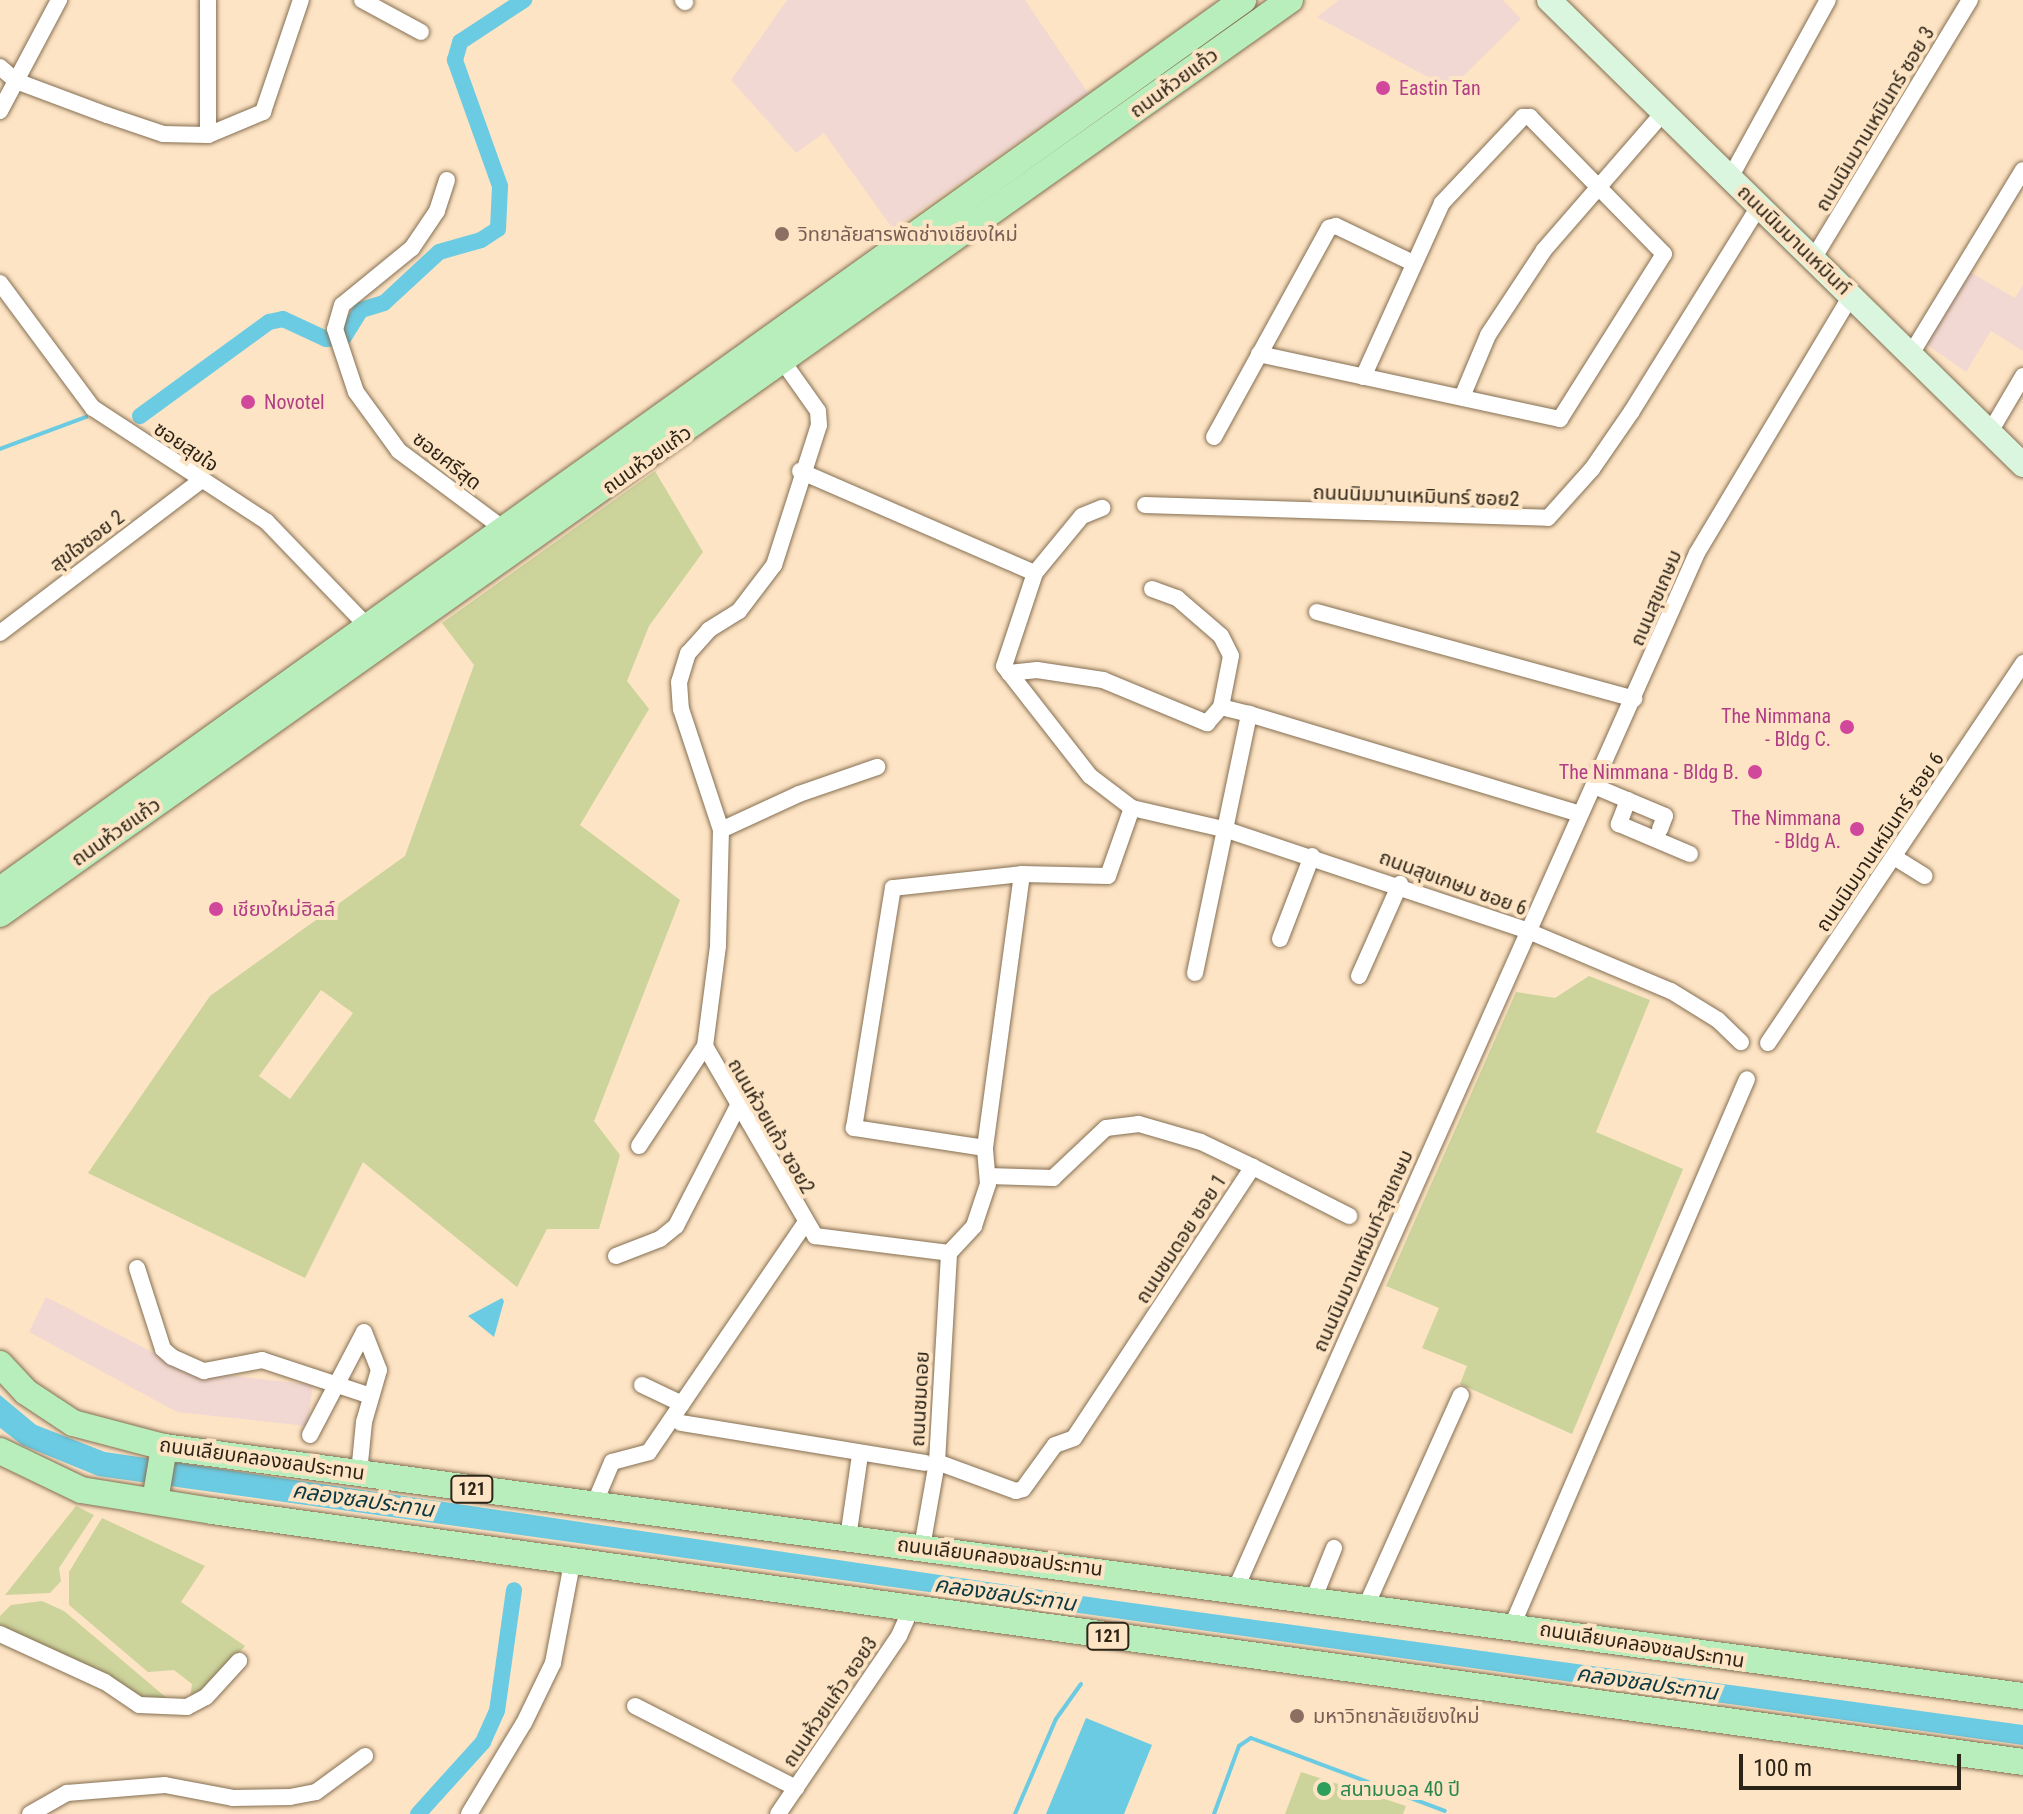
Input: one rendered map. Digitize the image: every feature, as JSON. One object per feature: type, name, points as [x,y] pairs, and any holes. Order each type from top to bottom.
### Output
[{"type":"main road","name":"ถนนห้วยแก้ว","points":[[0,914],[375,636],[505,530],[777,353],[1243,0]]},
{"type":"main road","name":"ถนนห้วยแก้ว","points":[[0,890],[375,636],[777,353],[1290,0]]},
{"type":"main road","name":"ถนนนิมมานเหมินท์","points":[[1552,5],[2023,465]]},
{"type":"main road","name":"ถนนเลียบคลองชลประทาน","points":[[0,1364],[26,1392],[73,1423],[164,1452],[359,1473],[593,1507],[1367,1604],[2023,1696]]},
{"type":"main road","name":"121","points":[[0,1451],[81,1490],[156,1496],[572,1563],[2023,1762]]},
{"type":"main road","points":[[156,1496],[164,1452]]},
{"type":"street","points":[[0,111],[59,0]]},
{"type":"street","points":[[208,0],[208,135]]},
{"type":"street","points":[[0,67],[16,81],[163,134],[208,135],[263,112],[301,0]]},
{"type":"street","points":[[362,0],[421,32]]},
{"type":"street","points":[[1730,178],[1828,0]]},
{"type":"street","name":"ถนนนิมมานเหมินทร์ ซอย 3","points":[[1813,259],[1970,0]]},
{"type":"street","points":[[1462,397],[1488,335],[1544,250],[1663,113]]},
{"type":"street","points":[[1259,354],[1363,377],[1462,397],[1560,419],[1664,254],[1530,117],[1523,117],[1452,188],[1413,263],[1363,377]]},
{"type":"street","points":[[1911,354],[2023,170]]},
{"type":"street","name":"ซอยศรีสุด","points":[[447,180],[437,211],[412,248],[342,305],[336,336],[356,392],[399,451],[505,530]]},
{"type":"street","name":"ถนนนิมมานเหมินทร์ ซอย2","points":[[1145,505],[1548,518],[1592,469],[1632,411],[1759,206]]},
{"type":"street","points":[[1214,437],[1329,228],[1336,226],[1413,263]]},
{"type":"street","name":"ซอยสุขใจ","points":[[0,283],[93,408],[199,482],[267,522],[375,636]]},
{"type":"street","name":"ถนนสุขเกษม","points":[[1528,931],[1697,553],[1851,296]]},
{"type":"street","name":"ถนนห้วยแก้ว ซอย2","points":[[777,353],[818,411],[819,425],[800,471],[774,565],[739,611],[709,630],[688,653],[679,682],[681,709],[721,830],[718,946],[705,1046],[804,1225]]},
{"type":"street","points":[[1990,432],[2023,376]]},
{"type":"street","points":[[800,471],[1035,573]]},
{"type":"street","name":"สุขใจซอย 2","points":[[0,633],[199,482]]},
{"type":"street","points":[[985,1148],[854,1128],[893,888],[1022,874],[1108,876],[1132,808],[1090,776],[1004,666],[1006,648],[1034,588],[1035,573],[1082,516],[1102,508]]},
{"type":"street","points":[[1009,673],[1037,670],[1103,680],[1207,723],[1221,707],[1231,656],[1221,636],[1177,598],[1152,589]]},
{"type":"street","points":[[1317,612],[1634,699]]},
{"type":"street","name":"ถนนนิมมานเหมินทร์ ซอย 6","points":[[1768,1043],[2023,663]]},
{"type":"street","points":[[1221,707],[1580,814]]},
{"type":"street","points":[[1195,973],[1249,714]]},
{"type":"street","points":[[721,830],[799,794],[877,767]]},
{"type":"street","points":[[1594,786],[1665,816],[1660,829]]},
{"type":"street","points":[[1628,800],[1619,824],[1690,854]]},
{"type":"street","name":"ถนนสุขเกษม ซอย 6","points":[[1132,808],[1227,830],[1312,856],[1400,884],[1528,931],[1671,991],[1718,1020],[1741,1042]]},
{"type":"street","points":[[1280,939],[1312,856]]},
{"type":"street","points":[[1894,857],[1924,876]]},
{"type":"street","points":[[593,1507],[612,1462],[649,1452],[804,1225],[827,1240],[949,1253],[974,1226],[988,1176],[985,1148],[1022,874]]},
{"type":"street","points":[[1359,976],[1400,884]]},
{"type":"street","name":"ถนนนิมมานเหมินท์-สุขเกษม","points":[[1236,1588],[1528,931]]},
{"type":"street","points":[[639,1146],[705,1046]]},
{"type":"street","points":[[1512,1626],[1747,1079]]},
{"type":"street","points":[[616,1256],[660,1239],[676,1226],[738,1106]]},
{"type":"street","name":"ถนนชมดอย ซอย 1","points":[[931,1462],[1016,1491],[1023,1489],[1055,1445],[1074,1438],[1253,1167],[1201,1142],[1139,1124],[1106,1128],[1053,1178],[988,1176]]},
{"type":"street","points":[[1253,1167],[1349,1216]]},
{"type":"street","name":"ถนนชมดอย","points":[[922,1547],[949,1253]]},
{"type":"street","points":[[137,1268],[163,1349],[172,1357],[204,1371],[262,1360],[371,1396]]},
{"type":"street","points":[[310,1435],[334,1384],[364,1332],[379,1370],[371,1396],[359,1473]]},
{"type":"street","points":[[642,1385],[682,1404]]},
{"type":"street","points":[[1367,1604],[1461,1395]]},
{"type":"street","points":[[681,1423],[860,1455],[931,1462]]},
{"type":"street","points":[[848,1538],[860,1455]]},
{"type":"street","points":[[1314,1598],[1334,1548]]},
{"type":"street","points":[[469,1814],[524,1723],[553,1663],[572,1563]]},
{"type":"street","name":"ถนนห้วยแก้ว ซอย3","points":[[778,1814],[899,1636],[911,1609]]},
{"type":"street","points":[[0,1634],[105,1682],[139,1705],[187,1707],[206,1697],[239,1661]]},
{"type":"street","points":[[635,1706],[796,1788]]},
{"type":"street","points":[[30,1814],[67,1793],[165,1785],[233,1798],[290,1797],[316,1792],[365,1756]]},
{"type":"shaded area","points":[[787,0],[1025,0],[1088,93],[893,229],[824,133],[796,153],[731,80]]},
{"type":"shaded area","points":[[1339,0],[1503,0],[1521,19],[1450,89],[1317,17]]},
{"type":"shaded area","points":[[1970,272],[2015,298],[2023,285],[2023,351],[1991,331],[1966,372],[1926,344]]},
{"type":"shaded area","points":[[46,1297],[189,1371],[313,1385],[307,1426],[177,1412],[29,1332]]},
{"type":"green space","points":[[655,471],[703,552],[649,626],[627,681],[649,709],[580,825],[680,900],[594,1121],[620,1155],[599,1229],[547,1229],[517,1287],[363,1162],[305,1278],[88,1173],[210,996],[405,856],[474,665],[442,623]],"holes":[[[321,990],[353,1013],[290,1099],[259,1076]]]},
{"type":"green space","points":[[1589,976],[1650,1000],[1596,1132],[1683,1169],[1572,1434],[1460,1384],[1467,1366],[1422,1348],[1439,1308],[1386,1286],[1516,992],[1555,998]]},
{"type":"green space","points":[[76,1506],[94,1515],[59,1568],[61,1581],[50,1593],[5,1595]]},
{"type":"green space","points":[[102,1518],[205,1566],[181,1602],[245,1646],[202,1694],[190,1699],[192,1684],[174,1670],[148,1672],[69,1605],[69,1572]]},
{"type":"green space","points":[[42,1601],[64,1611],[169,1700],[129,1697],[108,1674],[0,1629],[0,1616],[11,1605]]},
{"type":"green space","name":"สนามบอล 40 ปี","points":[[1301,1772],[1406,1806],[1403,1814],[1285,1814]]},
{"type":"water","points":[[502,1298],[504,1301],[494,1337],[468,1316]]},
{"type":"water","name":"คลองชลประทาน","points":[[0,1395],[36,1425],[105,1452],[1103,1599],[2023,1725],[2023,1745],[98,1476],[22,1445],[0,1428]]},
{"type":"water","points":[[1086,1718],[1152,1745],[1124,1814],[1046,1814]]},
{"type":"waterway","points":[[140,416],[269,322],[283,319],[326,339],[344,337],[361,310],[384,303],[439,252],[481,240],[498,229],[500,186],[455,60],[460,42],[524,0]]},
{"type":"waterway","points":[[0,449],[86,417]]},
{"type":"waterway","points":[[418,1814],[483,1742],[497,1711],[514,1590]]},
{"type":"waterway","points":[[1015,1814],[1056,1719],[1081,1684]]},
{"type":"waterway","points":[[1214,1814],[1239,1746],[1251,1738],[1445,1811]]},
{"type":"place","name":"Eastin Tan","points":[[1383,88]]},
{"type":"place","name":"วิทยาลัยสารพัดช่างเชียงใหม่","points":[[782,234]]},
{"type":"place","name":"Novotel","points":[[248,402]]},
{"type":"place","name":"The Nimmana - Bldg C.","points":[[1847,727]]},
{"type":"place","name":"The Nimmana - Bldg B.","points":[[1755,772]]},
{"type":"place","name":"The Nimmana - Bldg A.","points":[[1857,829]]},
{"type":"place","name":"เชียงใหม่ฮิลล์","points":[[216,909]]},
{"type":"place","name":"มหาวิทยาลัยเชียงใหม่","points":[[1297,1716]]},
{"type":"place","name":"สนามบอล 40 ปี","points":[[1324,1789]]}]
